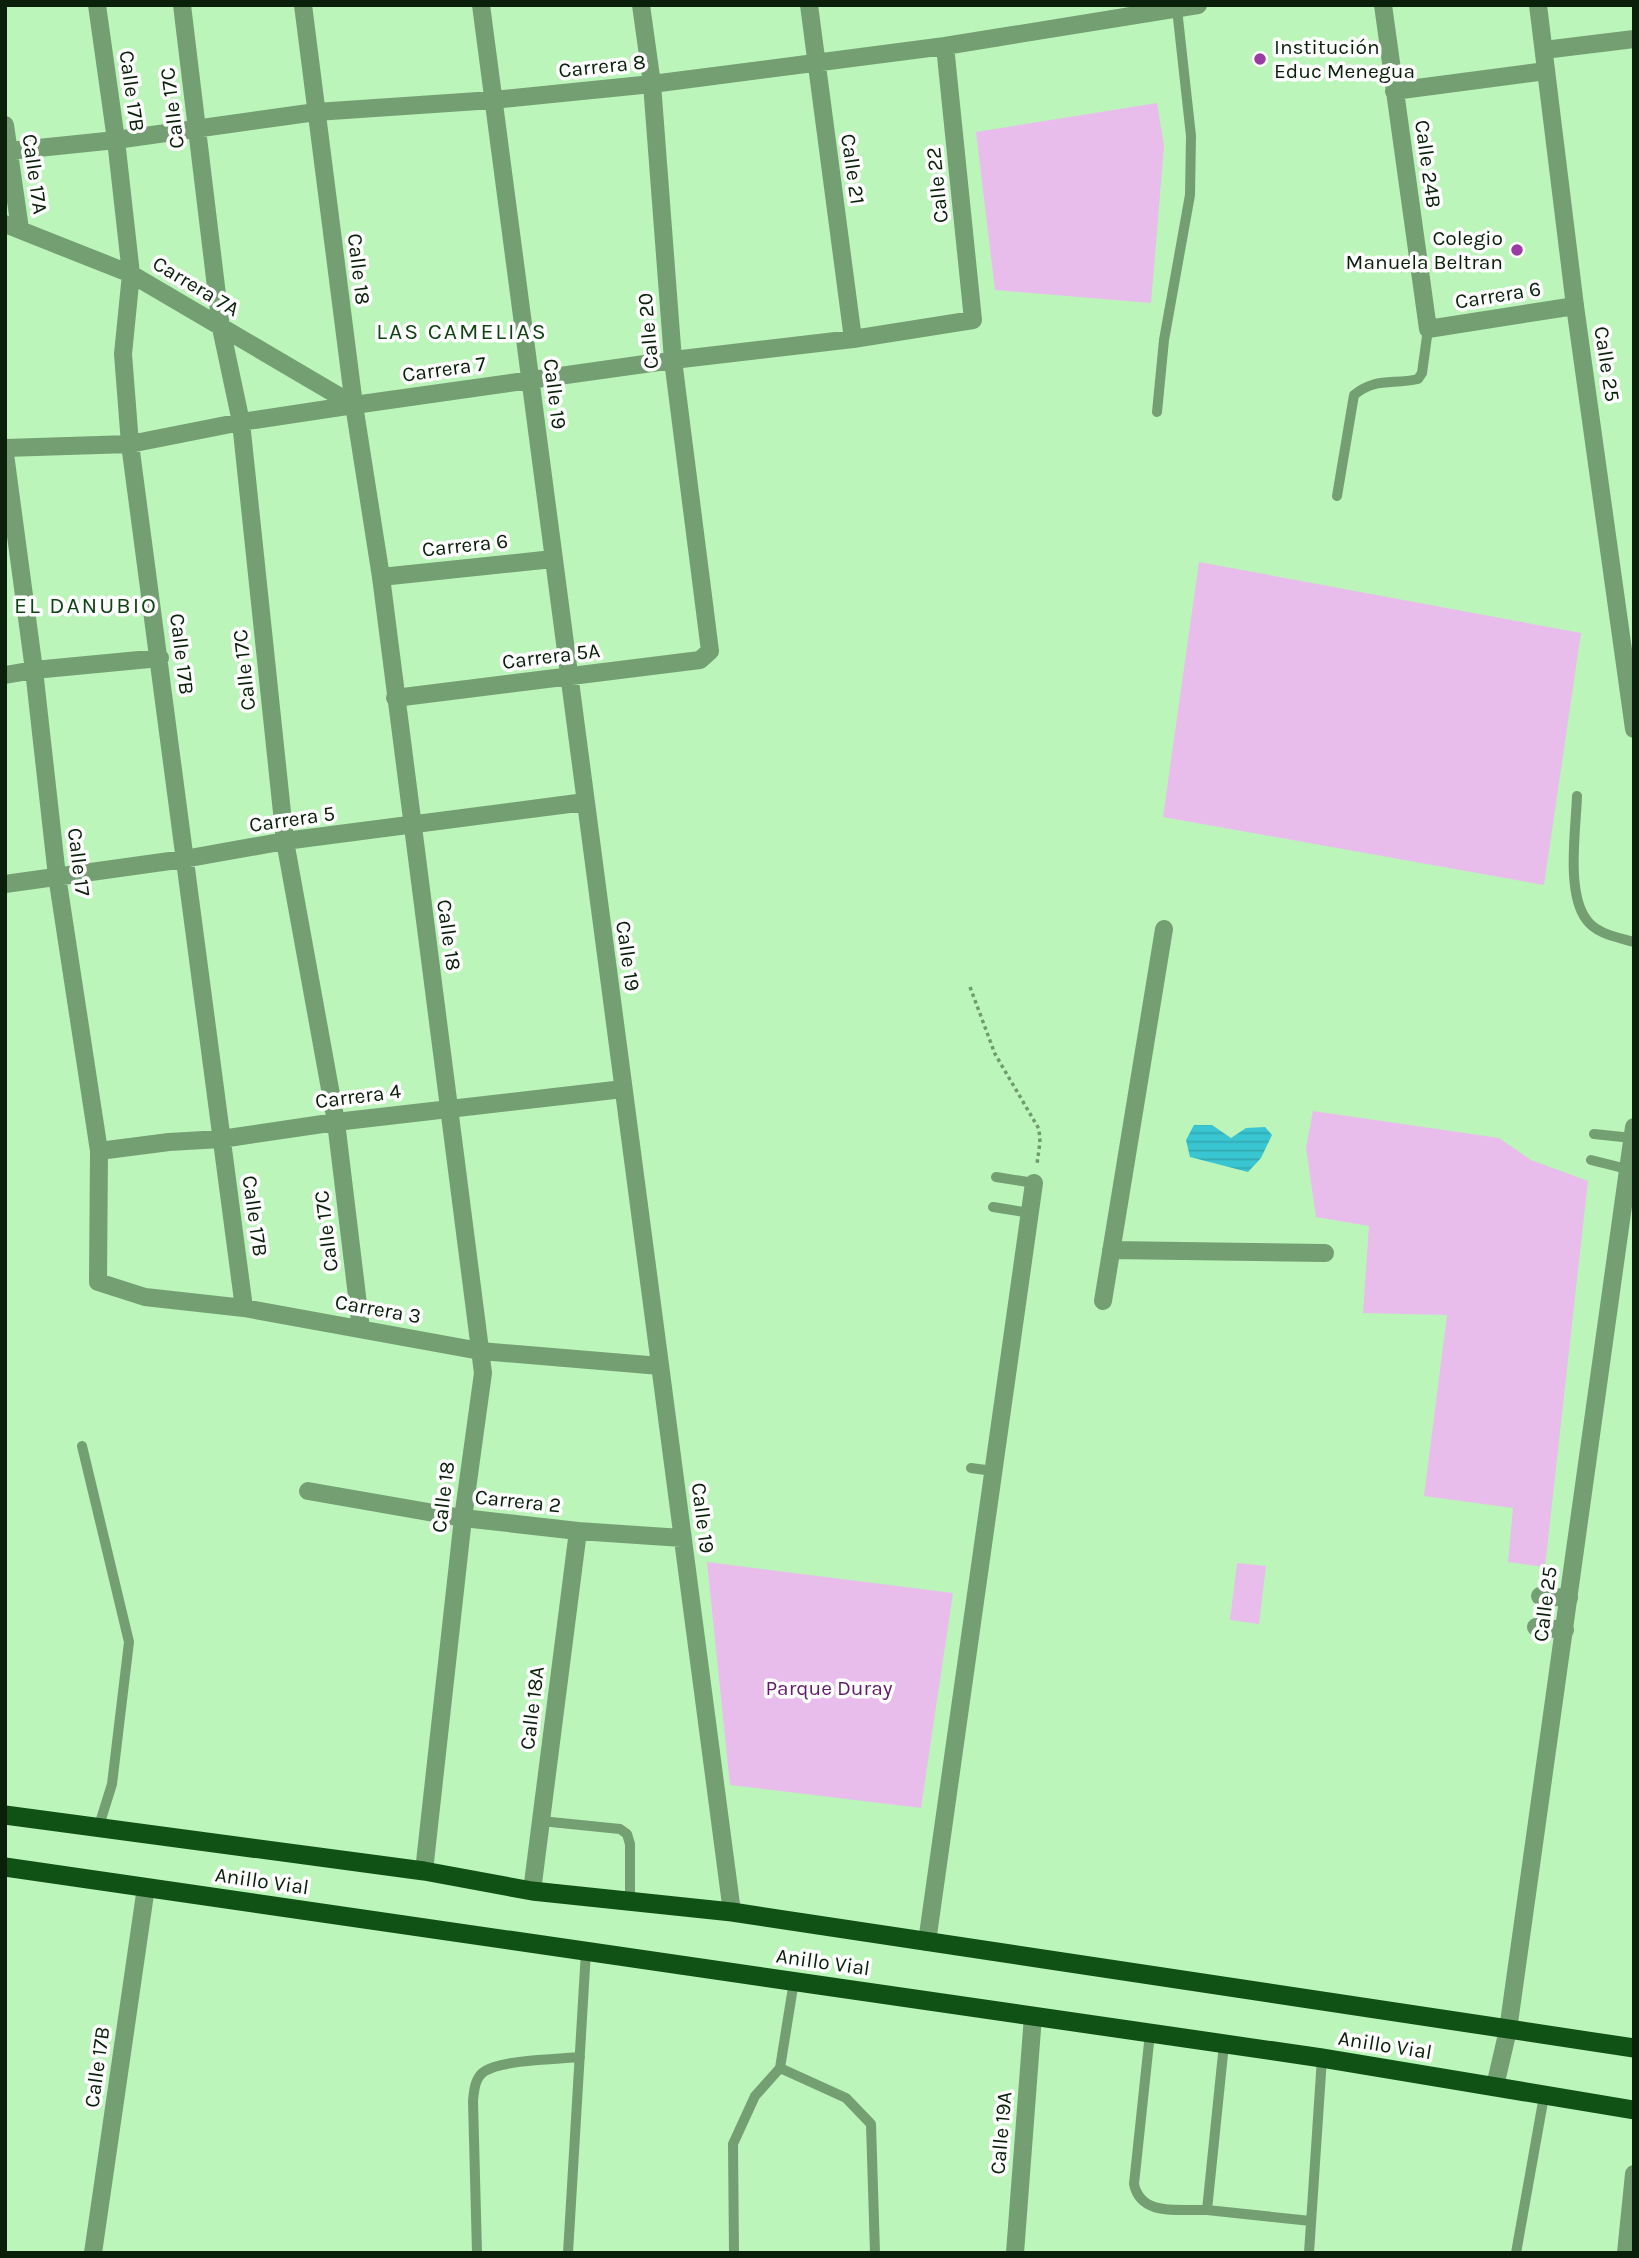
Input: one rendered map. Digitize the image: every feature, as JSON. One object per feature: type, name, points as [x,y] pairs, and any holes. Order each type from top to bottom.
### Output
[{"type":"highway","name":"Anillo Vial","points":[[5,1815],[424,1871],[532,1891],[732,1912],[1634,2048]]},
{"type":"highway","name":"Anillo Vial","points":[[5,1867],[1224,2044],[1634,2110]]},
{"type":"street","name":"Calle 17B","points":[[97,5],[131,274],[123,354],[130,444],[244,1308]]},
{"type":"street","name":"Calle 17C","points":[[182,5],[221,328],[241,422],[285,841],[336,1122],[360,1329]]},
{"type":"street","name":"Calle 18","points":[[303,5],[354,405],[381,577],[482,1373],[424,1871]]},
{"type":"street","name":"Calle 19","points":[[481,5],[732,1912]]},
{"type":"street","name":"Calle 20","points":[[641,5],[652,84],[673,360],[710,651]]},
{"type":"street","name":"Calle 21","points":[[809,5],[853,339]]},
{"type":"street","name":"Carrera 8","points":[[9,151],[116,140],[316,112],[493,100],[652,84],[945,46],[1198,5]]},
{"type":"street","name":"Calle 24B","points":[[1382,5],[1428,329]]},
{"type":"street","name":"Calle 25","points":[[1538,5],[1575,306],[1634,729]]},
{"type":"street","points":[[1544,50],[1634,39]]},
{"type":"street","name":"Calle 22","points":[[945,46],[973,320]]},
{"type":"street","points":[[1394,91],[1546,71]]},
{"type":"street","name":"Calle 17A","points":[[5,125],[13,226]]},
{"type":"street","name":"Carrera 7A","points":[[13,226],[131,274],[354,405]]},
{"type":"street","name":"Carrera 6","points":[[1428,329],[1575,306]]},
{"type":"street","name":"Carrera 7","points":[[5,448],[130,444],[241,422],[530,379],[853,339],[973,320]]},
{"type":"street","name":"Calle 17","points":[[5,454],[34,670],[57,876],[99,1151],[96,1276]]},
{"type":"street","name":"Carrera 6","points":[[381,577],[553,559]]},
{"type":"street","name":"Carrera 5A","points":[[395,698],[700,660],[710,651]]},
{"type":"street","points":[[5,675],[160,658]]},
{"type":"street","name":"Carrera 5","points":[[5,884],[184,859],[285,841],[585,802]]},
{"type":"street","points":[[1103,1301],[1164,929]]},
{"type":"street","name":"Carrera 4","points":[[99,1151],[169,1142],[221,1139],[336,1122],[623,1088]]},
{"type":"street","name":"Calle 25","points":[[1495,2086],[1508,2030],[1633,1132]]},
{"type":"street","points":[[927,1942],[1034,1182]]},
{"type":"street","points":[[1111,1250],[1325,1253]]},
{"type":"street","name":"Carrera 3","points":[[96,1276],[102,1284],[145,1297],[244,1308],[480,1351],[660,1366]]},
{"type":"street","name":"Carrera 2","points":[[308,1491],[463,1518],[578,1531],[682,1538]]},
{"type":"street","name":"Calle 18A","points":[[532,1891],[578,1531]]},
{"type":"street","points":[[1539,1597],[1569,1598]]},
{"type":"street","points":[[1536,1627],[1565,1630]]},
{"type":"street","name":"Calle 17B","points":[[93,2253],[146,1887]]},
{"type":"street","name":"Calle 19A","points":[[1015,2253],[1034,2016]]},
{"type":"street","points":[[1626,2253],[1634,2174]]},
{"type":"lane","points":[[1157,412],[1164,340],[1190,195],[1191,136],[1177,7]]},
{"type":"lane","points":[[1336,496],[1354,395],[1366,385],[1378,382],[1418,379],[1422,373],[1428,329]]},
{"type":"lane","points":[[1577,796],[1573,880],[1585,919],[1601,932],[1634,942]]},
{"type":"lane","points":[[1594,1134],[1633,1132]]},
{"type":"lane","points":[[1591,1160],[1628,1169]]},
{"type":"lane","points":[[996,1177],[1034,1182]]},
{"type":"lane","points":[[993,1207],[1030,1213]]},
{"type":"lane","points":[[82,1446],[129,1642],[112,1784],[98,1829]]},
{"type":"lane","points":[[971,1468],[993,1472]]},
{"type":"lane","points":[[541,1821],[620,1829],[627,1834],[630,1844],[630,1903]]},
{"type":"lane","points":[[568,2253],[586,1951]]},
{"type":"lane","points":[[734,2253],[733,2144],[755,2096],[780,2068],[793,1981]]},
{"type":"lane","points":[[1150,2033],[1134,2184],[1137,2197],[1146,2205],[1161,2208],[1311,2221]]},
{"type":"lane","points":[[1207,2210],[1224,2044]]},
{"type":"lane","points":[[477,2253],[473,2101],[475,2083],[483,2071],[499,2066],[580,2057]]},
{"type":"lane","points":[[1309,2253],[1322,2059]]},
{"type":"lane","points":[[780,2068],[846,2098],[871,2124],[875,2253]]},
{"type":"lane","points":[[1516,2253],[1544,2096]]},
{"type":"path","points":[[970,987],[995,1054],[1039,1129],[1040,1142],[1034,1182]]},
{"type":"green space","points":[[1157,103],[1164,146],[1151,303],[995,290],[976,132]]},
{"type":"green space","points":[[1199,562],[1581,633],[1544,885],[1163,817]]},
{"type":"green space","points":[[1313,1111],[1499,1138],[1531,1160],[1588,1181],[1545,1567],[1508,1562],[1513,1508],[1424,1496],[1447,1315],[1363,1313],[1369,1226],[1316,1217],[1306,1148]]},
{"type":"green space","name":"Parque Duray","points":[[707,1562],[953,1593],[921,1808],[730,1785]]},
{"type":"green space","points":[[1237,1563],[1266,1566],[1259,1624],[1230,1620]]},
{"type":"water","points":[[1194,1125],[1212,1125],[1231,1138],[1246,1128],[1265,1127],[1272,1135],[1261,1158],[1248,1172],[1190,1157],[1186,1140]]},
{"type":"place","name":"Institución Educ Menegua","points":[[1260,59]]},
{"type":"place","name":"Colegio Manuela Beltran","points":[[1517,250]]},
{"type":"district","name":"LAS CAMELIAS","points":[[462,331]]},
{"type":"district","name":"EL DANUBIO","points":[[86,605]]}]
